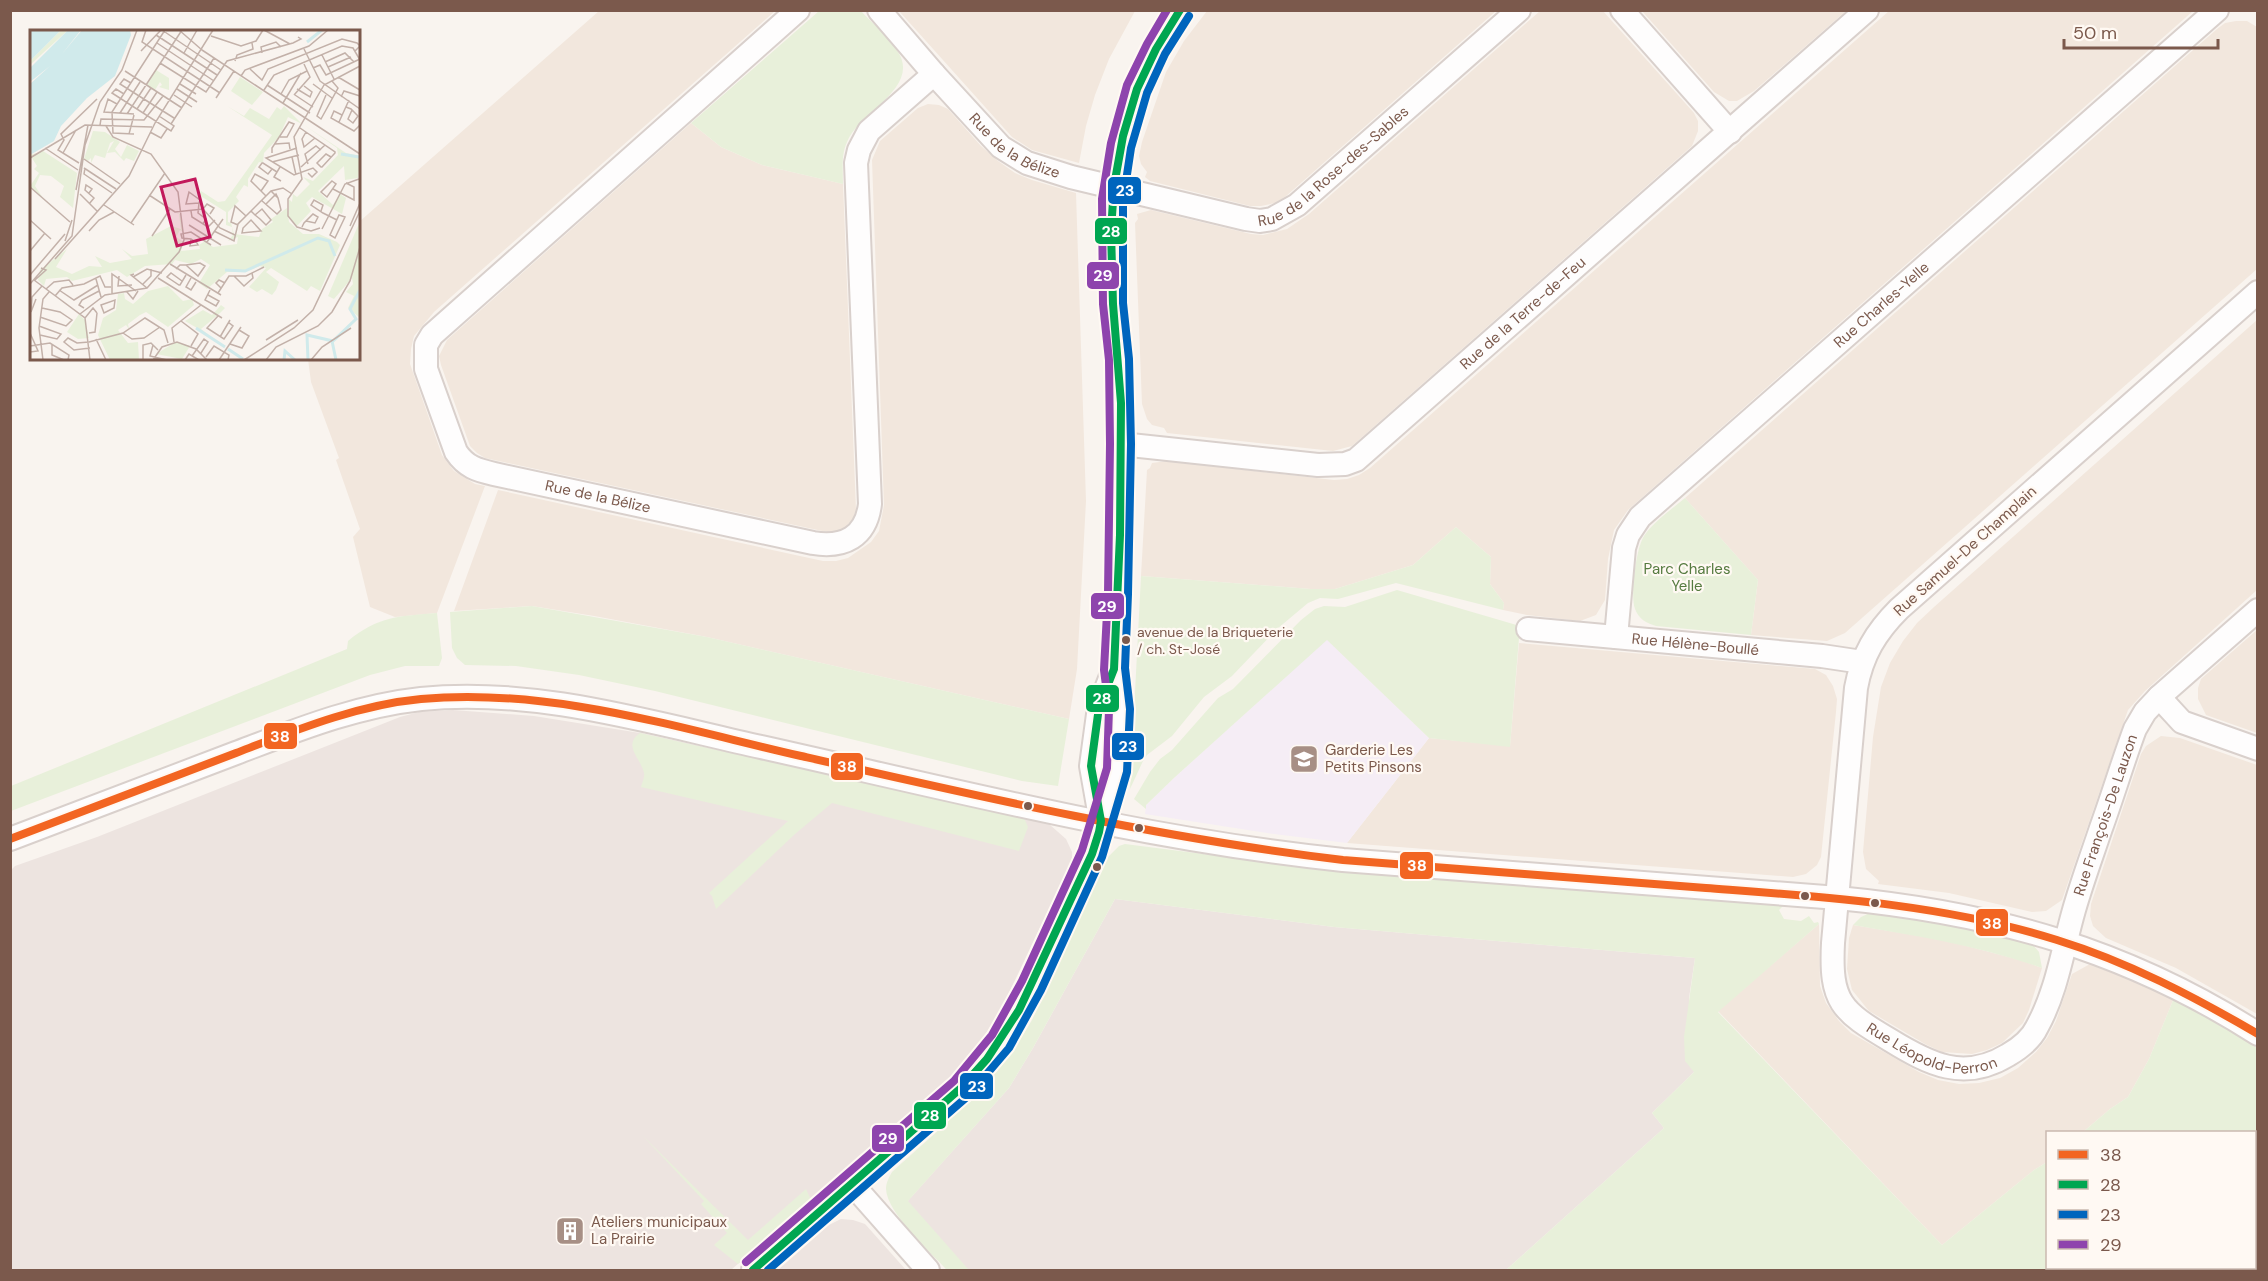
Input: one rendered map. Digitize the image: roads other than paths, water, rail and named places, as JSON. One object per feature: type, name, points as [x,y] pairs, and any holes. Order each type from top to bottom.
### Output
[{"type":"street","name":"Rue de la Bélize","points":[[798,10],[432,335],[426,345],[426,369],[456,452],[463,462],[470,467],[494,474],[826,546],[837,544],[858,533],[865,525],[870,504],[856,163],[859,150],[869,131],[934,74]]},
{"type":"street","name":"Rue de la Bélize","points":[[879,10],[988,134],[1013,156],[1027,163],[1071,177],[1114,186]]},
{"type":"street","points":[[753,1270],[961,1088],[1001,1041],[1031,986],[1092,854],[1117,770],[1120,708],[1114,669],[1120,535],[1121,444],[1119,359],[1113,304],[1111,216],[1114,186],[1123,136],[1137,89],[1155,49],[1180,10]]},
{"type":"street","name":"Rue de la Rose-des-Sables","points":[[1114,186],[1232,216],[1260,221],[1272,219],[1297,205],[1519,10]]},
{"type":"street","points":[[1622,10],[1730,132]]},
{"type":"street","name":"Rue de la Terre-de-Feu","points":[[1121,444],[1318,465],[1345,464],[1356,460],[1867,10]]},
{"type":"street","name":"Rue Charles-Yelle","points":[[1616,637],[1624,548],[1631,528],[1640,517],[2217,10]]},
{"type":"street","name":"Rue Samuel-De Champlain","points":[[1838,897],[1854,704],[1862,662],[1874,638],[1899,609],[2258,292]]},
{"type":"street","name":"Rue François-De Lauzon","points":[[2066,942],[2074,909],[2131,741],[2141,719],[2160,697],[2258,610]]},
{"type":"street","name":"Rue Hélène-Boullé","points":[[1528,629],[1822,656],[1862,662]]},
{"type":"street","points":[[10,839],[325,720],[374,706],[444,697],[513,699],[587,710],[1101,821],[1189,838],[1327,859],[1838,897],[1970,916],[2030,930],[2066,942],[2173,987],[2258,1034]]},
{"type":"street","points":[[2160,697],[2182,723],[2258,749]]},
{"type":"street","name":"Rue Léopold-Perron","points":[[1838,897],[1832,972],[1833,985],[1842,1004],[1869,1028],[1914,1055],[1945,1067],[1966,1069],[1992,1063],[2028,1041],[2036,1030],[2047,1004],[2066,942]]},
{"type":"street","points":[[852,1184],[928,1270]]},
{"type":"place","name":"avenue de la Briqueterie / ch. St-José","points":[[1126,640]]},
{"type":"place","name":"Garderie Les Petits Pinsons","points":[[1304,759]]},
{"type":"place","name":"Ateliers municipaux La Prairie","points":[[570,1231]]},
{"type":"park label","name":"Parc Charles Yelle","points":[[1687,578]]}]
